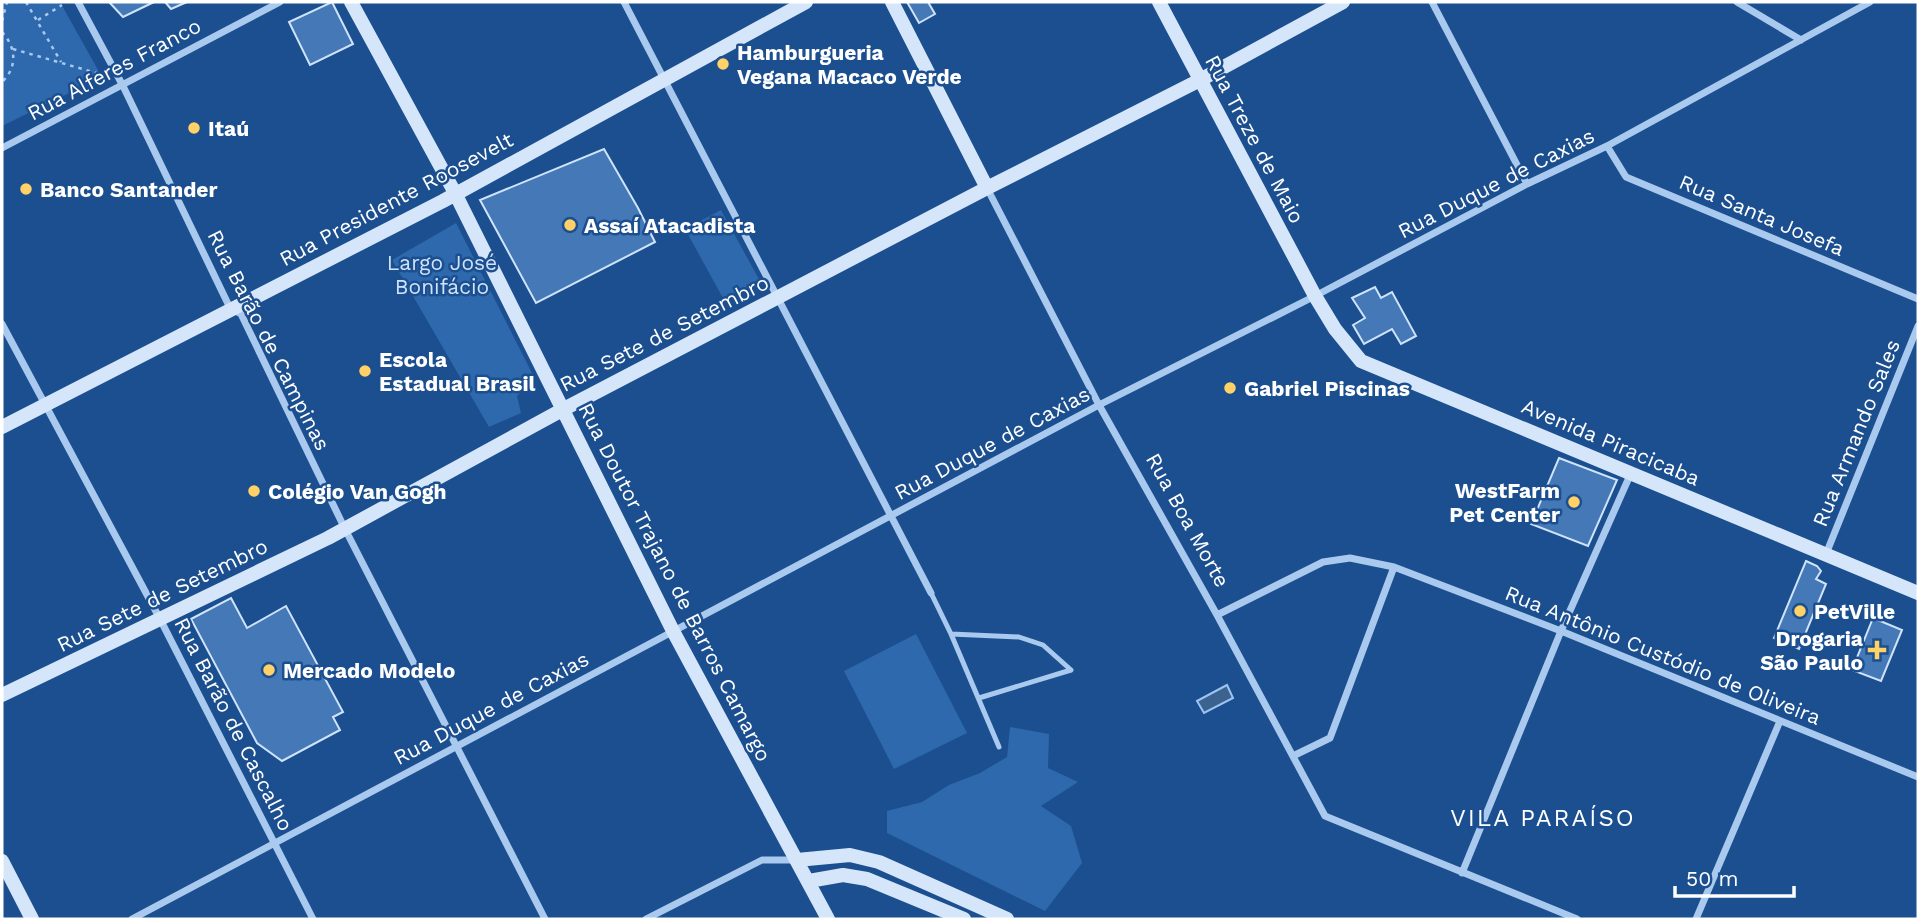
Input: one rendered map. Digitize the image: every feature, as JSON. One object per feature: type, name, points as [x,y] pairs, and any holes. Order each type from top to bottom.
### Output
[{"type":"main road","name":"Rua Doutor Trajano de Barros Camargo","points":[[351,2],[455,193],[673,631],[828,919]]},
{"type":"main road","name":"Rua Presidente Roosevelt","points":[[2,427],[443,201],[806,2]]},
{"type":"main road","name":"Rua Boa Morte","points":[[892,2],[986,188]]},
{"type":"main road","name":"Rua Treze de Maio","points":[[1159,2],[1315,296]]},
{"type":"main road","name":"Rua Sete de Setembro","points":[[2,695],[328,538],[562,410],[1199,80],[1343,2]]},
{"type":"main road","name":"Avenida Piracicaba","points":[[1315,296],[1335,329],[1360,361],[1918,593]]},
{"type":"main road","points":[[797,860],[850,855],[878,862],[1007,919]]},
{"type":"main road","points":[[2,861],[32,919]]},
{"type":"main road","points":[[809,881],[843,875],[867,879],[964,919]]},
{"type":"street","name":"Rua Barão de Campinas","points":[[78,2],[123,86],[230,308],[241,314],[344,527],[545,919]]},
{"type":"street","name":"Rua Alferes Franco","points":[[2,148],[280,2]]},
{"type":"street","points":[[624,2],[931,593]]},
{"type":"street","points":[[1432,2],[1527,184]]},
{"type":"street","points":[[1737,2],[1801,40]]},
{"type":"street","name":"Rua Duque de Caxias","points":[[132,919],[1099,405],[1606,146],[1870,2]]},
{"type":"street","name":"Rua Santa Josefa","points":[[1606,146],[1626,177],[1918,299]]},
{"type":"street","name":"Rua Boa Morte","points":[[986,188],[1099,405],[1217,615],[1325,817],[1577,919]]},
{"type":"street","name":"Rua Barão de Cascalho","points":[[2,324],[160,619],[313,919]]},
{"type":"street","name":"Rua Armando Sales","points":[[1826,554],[1918,326]]},
{"type":"street","points":[[1462,873],[1561,631],[1631,473]]},
{"type":"street","name":"Rua Antônio Custódio de Oliveira","points":[[1217,615],[1323,562],[1350,558],[1394,567],[1561,631],[1918,778]]},
{"type":"street","points":[[1293,756],[1330,738],[1394,567]]},
{"type":"street","points":[[1696,919],[1780,720]]},
{"type":"street","points":[[646,919],[762,860],[797,860]]},
{"type":"lane","points":[[931,593],[999,747]]},
{"type":"lane","points":[[951,634],[1019,637],[1043,645],[1071,670],[979,698]]},
{"type":"path","points":[[2,21],[7,2]]},
{"type":"path","points":[[26,2],[61,62]]},
{"type":"path","points":[[38,20],[62,5]]},
{"type":"path","points":[[2,32],[9,39],[14,60],[11,71],[2,82]]},
{"type":"path","points":[[13,49],[100,74]]},
{"type":"green space","points":[[2,2],[60,2],[102,77],[2,126]]},
{"type":"green space","points":[[721,210],[760,281],[724,300],[685,229]]},
{"type":"green space","name":"Largo José Bonifácio","points":[[456,223],[534,377],[517,396],[521,413],[489,427],[392,260]]},
{"type":"green space","points":[[916,634],[967,733],[894,769],[844,671]]},
{"type":"green space","points":[[1010,727],[1049,734],[1048,768],[1078,782],[1041,806],[1071,826],[1082,863],[1045,911],[887,833],[887,811],[922,802],[949,785],[980,773],[1007,757]]},
{"type":"shaded area","points":[[1227,685],[1233,698],[1204,713],[1197,701]]},
{"type":"building","points":[[109,2],[154,2],[123,17]]},
{"type":"building","points":[[165,2],[187,2],[171,9]]},
{"type":"building","points":[[332,2],[353,44],[310,65],[289,22]]},
{"type":"building","points":[[907,2],[928,2],[935,14],[919,23]]},
{"type":"building","name":"Assaí Atacadista","points":[[604,149],[655,242],[536,303],[480,200]]},
{"type":"building","points":[[1375,287],[1381,298],[1392,292],[1416,336],[1401,344],[1392,329],[1364,344],[1353,325],[1365,318],[1352,298]]},
{"type":"building","name":"WestFarm Pet Center","points":[[1559,458],[1617,480],[1588,546],[1531,524]]},
{"type":"building","name":"PetVille","points":[[1806,561],[1817,566],[1821,571],[1816,579],[1826,584],[1799,649],[1774,638]]},
{"type":"building","name":"Mercado Modelo","points":[[231,598],[247,628],[286,606],[343,712],[333,717],[340,730],[282,761],[257,743],[191,619]]},
{"type":"building","name":"Drogaria São Paulo","points":[[1873,618],[1902,630],[1881,681],[1852,670]]},
{"type":"place","name":"Hamburgueria Vegana Macaco Verde","points":[[723,64]]},
{"type":"place","name":"Itaú","points":[[194,128]]},
{"type":"place","name":"Banco Santander","points":[[26,189]]},
{"type":"place","name":"Assaí Atacadista","points":[[570,225]]},
{"type":"place","name":"Escola Estadual Brasil","points":[[365,371]]},
{"type":"place","name":"Gabriel Piscinas","points":[[1230,388]]},
{"type":"place","name":"Colégio Van Gogh","points":[[254,491]]},
{"type":"place","name":"WestFarm Pet Center","points":[[1574,502]]},
{"type":"place","name":"PetVille","points":[[1800,611]]},
{"type":"place","name":"Drogaria São Paulo","points":[[1877,650]]},
{"type":"place","name":"Mercado Modelo","points":[[269,670]]},
{"type":"district","name":"VILA PARAÍSO","points":[[1543,818]]}]
